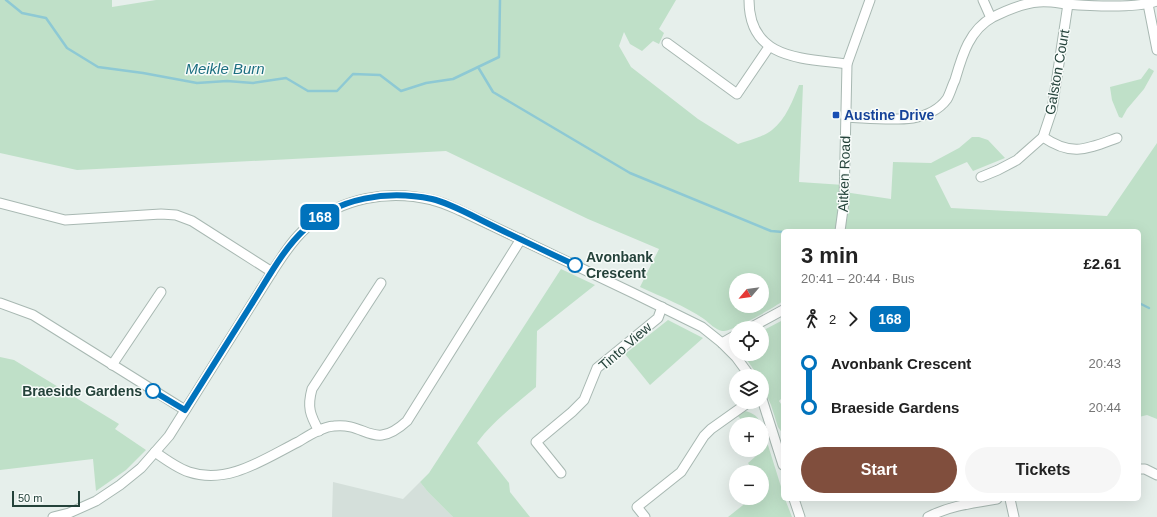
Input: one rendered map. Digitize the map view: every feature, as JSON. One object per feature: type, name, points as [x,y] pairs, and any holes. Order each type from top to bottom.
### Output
[{"type":"street","points":[[749,0],[750,16],[754,28],[761,39],[769,47],[790,56],[847,64]]},
{"type":"street","name":"Aitken Road","points":[[840,229],[844,202],[847,64],[870,0]]},
{"type":"street","points":[[983,0],[991,18]]},
{"type":"street","points":[[846,117],[898,119],[913,118],[936,110],[946,100],[952,88],[965,48],[974,32],[991,18],[1020,6],[1039,2],[1124,6],[1148,4],[1157,1]]},
{"type":"street","name":"Galston Court","points":[[981,177],[1018,160],[1043,137],[1052,110],[1068,4]]},
{"type":"street","points":[[1148,4],[1157,50]]},
{"type":"street","points":[[667,43],[737,94],[769,47]]},
{"type":"street","points":[[1043,137],[1055,145],[1073,150],[1086,149],[1117,138]]},
{"type":"street","points":[[53,517],[69,513],[96,501],[120,485],[141,468],[169,436],[272,272],[290,246],[305,229],[324,214],[352,201],[373,197],[404,196],[433,200],[461,211],[702,327],[722,343],[736,357],[745,369]]},
{"type":"street","points":[[0,203],[65,220],[161,214],[176,215],[192,220],[272,272]]},
{"type":"street","points":[[155,452],[176,466],[189,472],[204,476],[221,476],[239,472],[318,431],[332,426],[346,426],[371,435],[383,435],[396,430],[407,420],[521,239]]},
{"type":"street","points":[[318,431],[309,411],[309,399],[312,389],[381,283]]},
{"type":"street","points":[[112,365],[161,292]]},
{"type":"street","points":[[0,303],[33,315],[185,410]]},
{"type":"street","name":"Tinto View","points":[[561,473],[536,442],[584,400],[597,368],[658,318],[662,307]]},
{"type":"street","points":[[763,321],[781,311]]},
{"type":"street","points":[[722,343],[729,339]]},
{"type":"street","points":[[645,517],[637,507],[681,472],[704,436],[711,429],[739,409]]},
{"type":"street","points":[[766,409],[781,452]]},
{"type":"street","points":[[1141,469],[1145,469],[1157,475]]},
{"type":"street","points":[[795,501],[800,517]]},
{"type":"street","points":[[928,517],[940,510],[986,501]]},
{"type":"street","points":[[1010,501],[1014,517]]},
{"type":"shaded area","points":[[333,482],[403,499],[420,482],[453,517],[332,517]]},
{"type":"green space","points":[[0,0],[112,0],[112,7],[156,0],[676,0],[659,29],[664,33],[659,44],[653,41],[642,51],[630,44],[624,32],[619,46],[631,67],[698,119],[738,144],[765,134],[777,126],[788,109],[799,85],[803,85],[799,182],[844,185],[844,192],[891,199],[893,162],[931,163],[959,148],[972,137],[979,137],[988,140],[1005,158],[973,171],[967,162],[935,176],[951,208],[1107,216],[1157,143],[1157,419],[1147,415],[1141,416],[1141,229],[781,229],[781,302],[769,310],[769,273],[729,273],[729,313],[764,313],[749,321],[729,321],[729,329],[722,331],[715,328],[689,310],[640,287],[659,249],[588,219],[446,151],[77,170],[0,153]]},
{"type":"green space","points":[[1149,68],[1154,71],[1144,89],[1127,109],[1122,118],[1119,117],[1112,100],[1110,87],[1141,79]]},
{"type":"green space","points":[[561,269],[595,285],[537,331],[536,387],[497,420],[477,443],[509,483],[510,492],[530,517],[453,517],[420,482],[429,473]]},
{"type":"green space","points":[[668,320],[703,338],[650,385],[625,354]]},
{"type":"green space","points":[[781,321],[781,399],[779,401],[781,404],[781,431],[778,427],[769,400],[769,369],[753,369],[748,361],[769,361],[769,327]]},
{"type":"green space","points":[[0,357],[14,360],[119,424],[115,429],[146,450],[126,470],[96,491],[93,459],[0,470]]},
{"type":"green space","points":[[745,411],[756,417],[739,417],[738,416]]},
{"type":"green space","points":[[769,448],[781,487],[781,501],[786,501],[792,517],[728,517],[743,505],[769,505],[769,465],[749,465],[748,463],[755,457],[769,457]]},
{"type":"waterway","name":"Meikle Burn","points":[[6,0],[22,13],[46,18],[67,48],[98,67],[143,73],[197,83],[227,81],[253,83],[286,78],[308,91],[337,91],[353,74],[380,75],[401,91],[426,83],[453,79],[499,57],[500,0]]},
{"type":"waterway","points":[[478,67],[493,92],[630,173],[771,231],[781,232]]},
{"type":"waterway","points":[[1141,304],[1149,308]]},
{"type":"bus line","name":"168","points":[[153,391],[185,410],[290,246],[305,229],[324,214],[352,201],[373,197],[404,196],[433,200],[461,211],[575,265]]},
{"type":"place","name":"Austine Drive","points":[[836,115]]},
{"type":"place","name":"Avonbank Crescent","points":[[575,265]]},
{"type":"place","name":"Braeside Gardens","points":[[153,391]]}]
